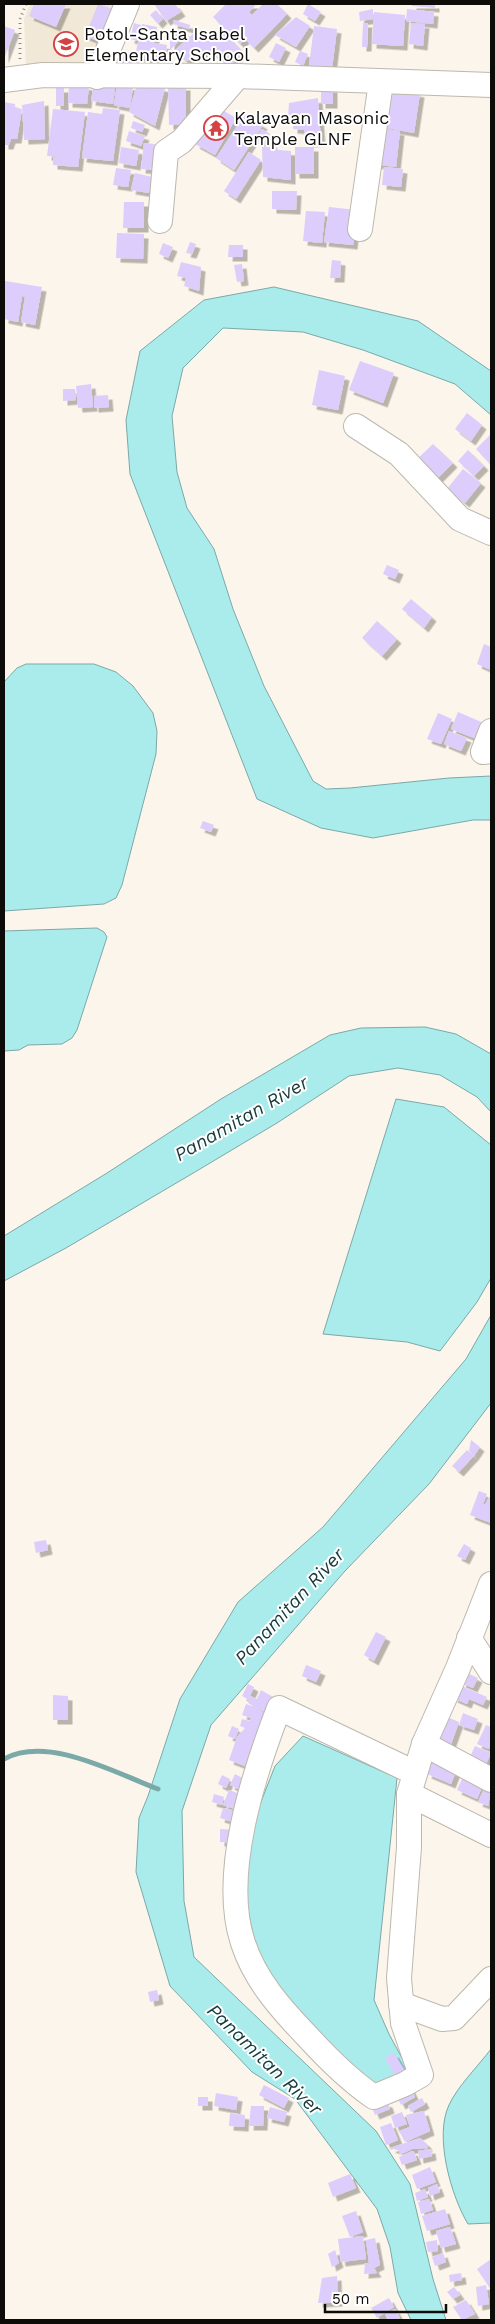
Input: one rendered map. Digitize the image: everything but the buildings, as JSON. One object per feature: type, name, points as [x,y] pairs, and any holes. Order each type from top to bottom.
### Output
[{"type":"street","points":[[98,77],[127,4]]},
{"type":"street","points":[[12,79],[43,75],[98,77],[238,76],[491,85]]},
{"type":"street","points":[[160,221],[166,152],[182,141],[238,76]]},
{"type":"street","points":[[360,229],[381,82]]},
{"type":"street","points":[[356,426],[399,454],[460,518],[491,533]]},
{"type":"street","points":[[491,731],[483,752],[491,751]]},
{"type":"street","points":[[491,1584],[424,1744],[412,1784],[405,1912],[399,1978],[403,2023],[420,2075],[405,2084],[374,2097],[362,2089],[314,2044],[282,2010],[260,1981],[242,1943],[234,1887],[244,1824],[258,1764],[279,1708],[412,1784],[491,1835]]},
{"type":"street","points":[[469,1638],[491,1672]]},
{"type":"street","points":[[424,1744],[491,1780]]},
{"type":"street","points":[[401,2004],[442,2019],[454,2018],[491,1980]]},
{"type":"path","points":[[12,79],[20,20],[26,4]]},
{"type":"shaded area","name":"Potol-Santa Isabel Elementary School","points":[[30,4],[124,4],[96,72],[26,68],[24,19]]},
{"type":"water","points":[[274,287],[418,321],[491,371],[491,415],[455,384],[363,350],[303,332],[223,328],[183,368],[172,416],[177,472],[187,508],[214,549],[233,609],[264,686],[313,781],[326,789],[491,776],[491,820],[473,820],[373,838],[321,828],[257,799],[130,474],[126,420],[140,351],[204,300]]},
{"type":"water","points":[[26,664],[94,664],[116,672],[133,686],[153,713],[157,731],[156,754],[122,885],[116,898],[104,904],[4,911],[4,682],[17,668]]},
{"type":"water","points":[[97,928],[104,932],[107,937],[77,1030],[72,1038],[62,1044],[28,1045],[19,1050],[4,1051],[4,931]]},
{"type":"water","name":"Panamitan River","points":[[425,1027],[456,1034],[491,1054],[491,1112],[477,1097],[440,1075],[398,1068],[349,1076],[277,1123],[195,1172],[66,1248],[4,1281],[4,1236],[107,1173],[221,1099],[330,1035],[361,1028]]},
{"type":"water","points":[[396,1099],[444,1107],[491,1145],[491,1278],[477,1302],[440,1351],[407,1342],[323,1334]]},
{"type":"water","name":"Panamitan River","points":[[491,1315],[491,1403],[429,1484],[345,1571],[211,1725],[182,1811],[184,1901],[194,1957],[376,2131],[410,2184],[433,2279],[446,2320],[411,2320],[398,2293],[390,2247],[377,2209],[295,2099],[252,2072],[170,1986],[136,1872],[139,1818],[180,1699],[238,1602],[323,1527],[466,1359]]},
{"type":"water","points":[[303,1736],[397,1778],[374,2000],[389,2034],[410,2073],[373,2094],[263,1979],[243,1888],[257,1812],[275,1766]]},
{"type":"water","points":[[491,2049],[491,2223],[468,2224],[456,2198],[446,2166],[443,2133],[449,2105],[457,2091]]},
{"type":"waterway","points":[[4,1759],[21,1753],[41,1751],[61,1754],[102,1766],[158,1789]]},
{"type":"place","name":"Potol-Santa Isabel Elementary School","points":[[66,44]]},
{"type":"place","name":"Kalayaan Masonic Temple GLNF","points":[[216,128]]}]
